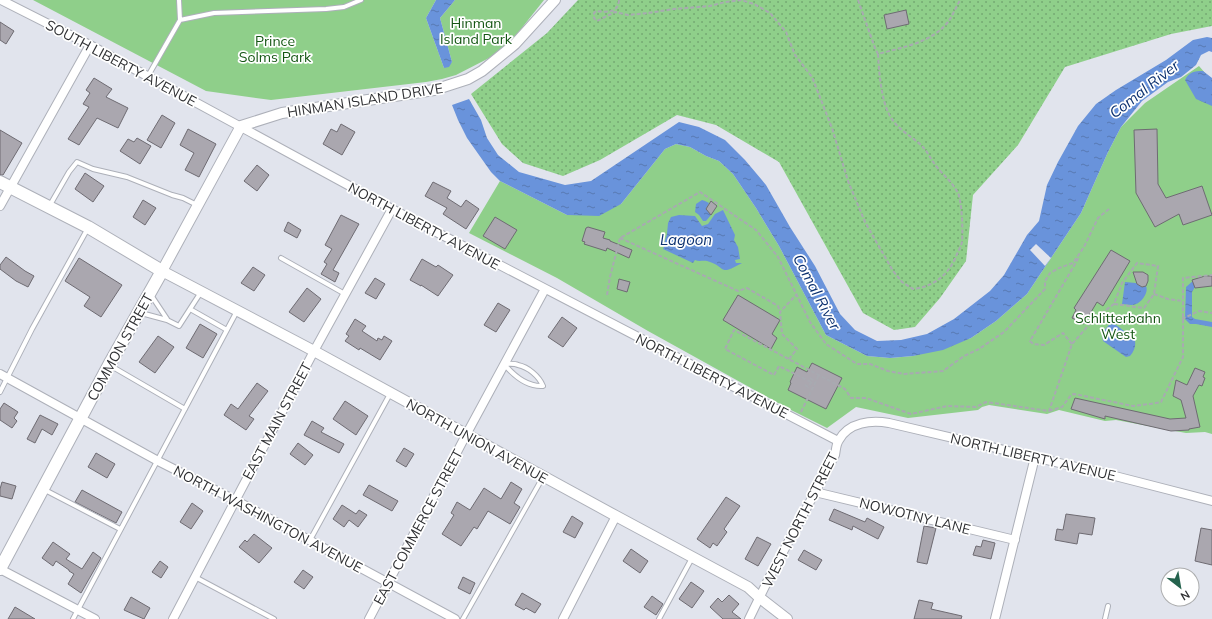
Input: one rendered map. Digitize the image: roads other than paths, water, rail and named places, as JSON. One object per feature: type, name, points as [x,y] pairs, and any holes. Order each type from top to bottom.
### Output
[{"type":"main road","points":[[5,185],[88,227],[162,270]]},
{"type":"main road","name":"COMMON STREET","points":[[0,569],[109,365],[162,270]]},
{"type":"street","name":"SOUTH LIBERTY AVENUE","points":[[2,0],[90,45],[241,126]]},
{"type":"street","name":"HINMAN ISLAND DRIVE","points":[[241,126],[282,114],[434,90],[468,79],[482,71],[515,44],[555,0]]},
{"type":"street","points":[[0,206],[5,185],[90,45]]},
{"type":"street","name":"COMMON STREET","points":[[162,270],[241,126]]},
{"type":"street","name":"NORTH LIBERTY AVENUE","points":[[241,126],[392,209],[838,441],[856,426],[869,422],[878,422],[1035,457],[1212,501]]},
{"type":"street","name":"EAST MAIN STREET","points":[[172,619],[314,351],[392,209]]},
{"type":"street","name":"NORTH UNION AVENUE","points":[[162,270],[748,587],[787,619]]},
{"type":"street","name":"EAST COMMERCE STREET","points":[[369,619],[545,289]]},
{"type":"street","name":"NORTH WASHINGTON AVENUE","points":[[0,374],[81,419],[310,540],[455,619]]},
{"type":"street","name":"WEST NORTH STREET","points":[[749,619],[834,455],[838,441]]},
{"type":"street","points":[[996,619],[1035,457]]},
{"type":"street","name":"NOWOTNY LANE","points":[[815,492],[1014,540]]},
{"type":"street","points":[[563,619],[616,516]]},
{"type":"street","points":[[0,569],[95,619]]},
{"type":"lane","points":[[148,77],[180,20],[179,0]]},
{"type":"lane","points":[[180,20],[214,13],[326,9],[344,6],[361,0]]},
{"type":"lane","points":[[48,207],[69,172],[77,162],[100,171],[127,177],[198,205]]},
{"type":"lane","points":[[0,392],[88,227]]},
{"type":"lane","points":[[281,258],[346,294]]},
{"type":"lane","points":[[139,312],[167,320],[179,326],[201,292]]},
{"type":"lane","points":[[149,293],[167,320]]},
{"type":"lane","points":[[190,309],[227,330]]},
{"type":"lane","points":[[73,619],[237,311]]},
{"type":"lane","points":[[504,364],[518,364],[541,380],[543,386],[530,385],[513,375],[504,364]]},
{"type":"lane","points":[[109,365],[185,409]]},
{"type":"lane","points":[[310,540],[391,394]]},
{"type":"lane","points":[[463,619],[543,476]]},
{"type":"lane","points":[[43,489],[120,529]]},
{"type":"lane","points":[[659,619],[693,558]]},
{"type":"lane","points":[[195,577],[274,619]]},
{"type":"lane","points":[[1105,619],[1108,606]]},
{"type":"water","points":[[436,0],[455,0],[440,18],[452,62],[449,67],[444,68],[426,18]]},
{"type":"water","name":"Comal River","points":[[1207,37],[1212,38],[1212,52],[1209,51],[1201,55],[1196,65],[1181,77],[1168,82],[1142,101],[1121,127],[1108,152],[1081,213],[1027,294],[996,321],[971,338],[943,350],[913,356],[890,358],[867,356],[826,335],[779,246],[756,208],[733,174],[719,161],[690,147],[676,144],[665,149],[621,204],[599,216],[567,215],[500,181],[491,172],[467,138],[452,105],[469,99],[481,120],[487,138],[498,155],[519,172],[565,185],[591,181],[679,122],[699,127],[725,140],[745,160],[766,185],[790,227],[815,266],[840,314],[855,330],[877,341],[901,340],[927,334],[954,319],[990,291],[1004,275],[1027,235],[1039,221],[1047,185],[1058,162],[1078,126],[1096,104],[1116,90],[1166,60],[1193,40]]},
{"type":"water","points":[[1203,71],[1212,78],[1212,106],[1196,99],[1185,80],[1192,72]]},
{"type":"water","points":[[702,200],[709,203],[706,209],[711,215],[706,221],[703,221],[695,212],[696,204]]},
{"type":"water","name":"Lagoon","points":[[723,210],[735,235],[734,240],[738,247],[740,259],[735,260],[736,263],[742,263],[723,270],[714,263],[695,260],[693,263],[663,249],[665,245],[668,223],[671,217],[679,215],[695,216],[702,226],[708,224],[715,214]]},
{"type":"water","points":[[1194,280],[1195,287],[1192,292],[1192,317],[1195,319],[1212,322],[1212,327],[1190,324],[1185,319],[1186,287]]},
{"type":"water","points":[[1125,282],[1136,283],[1142,287],[1146,286],[1147,291],[1143,299],[1134,305],[1122,304]]},
{"type":"water","points":[[1113,324],[1124,331],[1130,331],[1134,337],[1135,347],[1130,356],[1126,357],[1103,341],[1102,333],[1109,325]]},
{"type":"park label","name":"Hinman Island Park","points":[[476,32]]},
{"type":"park label","name":"Prince Solms Park","points":[[275,50]]},
{"type":"park label","name":"Schlitterbahn West","points":[[1118,326]]}]
